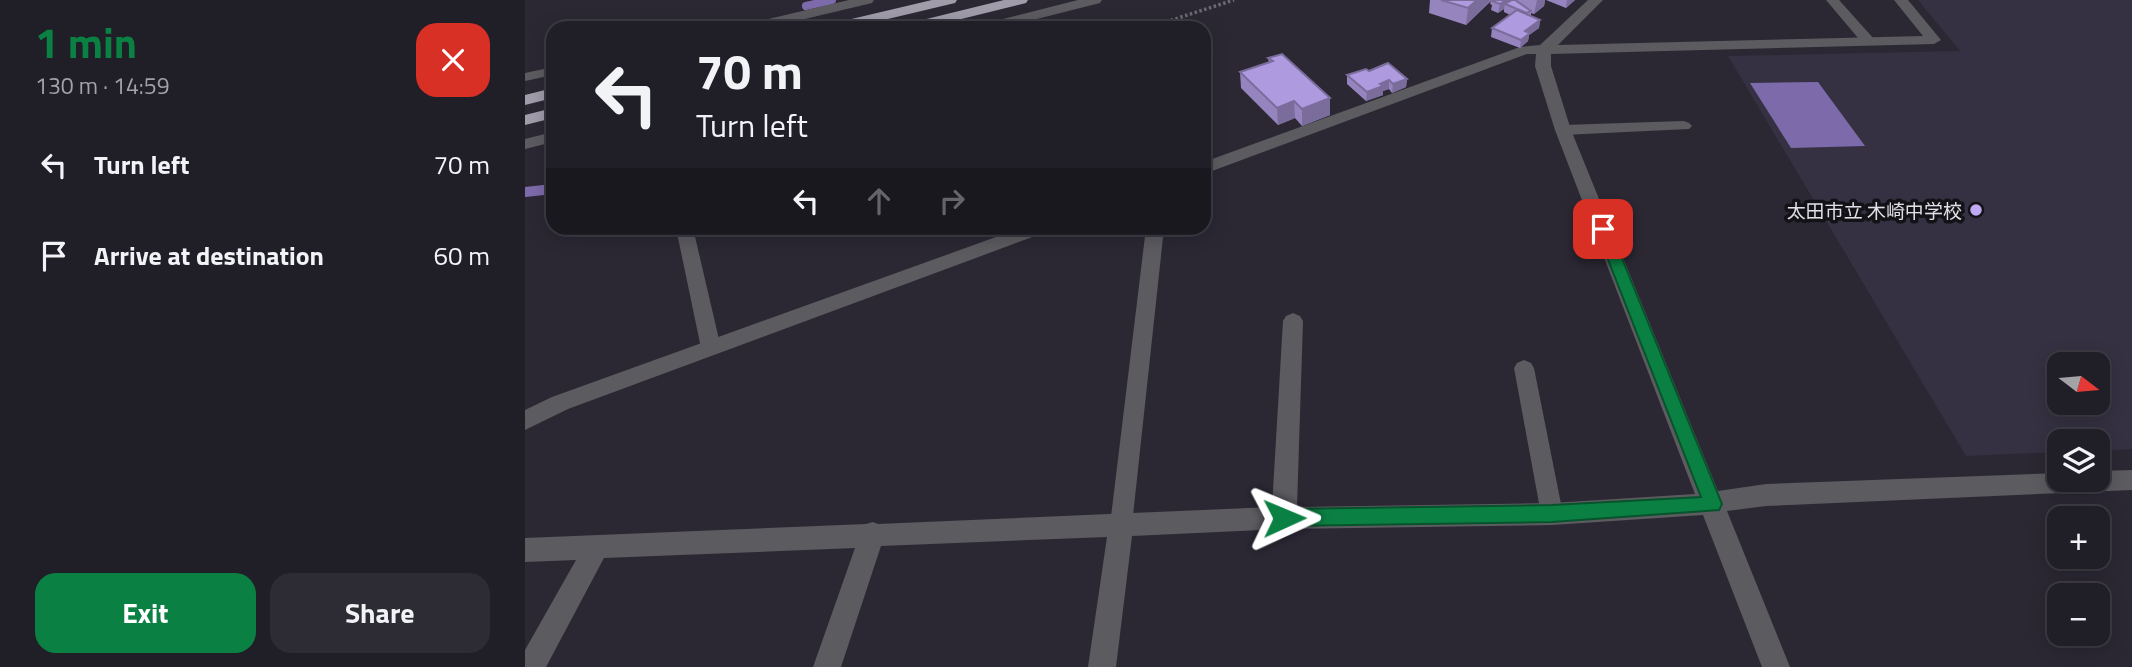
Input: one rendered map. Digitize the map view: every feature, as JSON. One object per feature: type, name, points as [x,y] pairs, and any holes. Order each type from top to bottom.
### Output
[{"type":"highway","points":[[861,21],[950,0]]},
{"type":"highway","points":[[936,21],[1021,0]]},
{"type":"highway","points":[[525,100],[546,95]]},
{"type":"highway","points":[[525,120],[546,115]]},
{"type":"street","points":[[778,21],[867,0]]},
{"type":"street","points":[[1012,21],[1095,0]]},
{"type":"street","points":[[1596,0],[1544,50],[1543,66],[1563,130],[1776,667]]},
{"type":"street","points":[[1211,165],[1525,50],[1934,40],[1901,0]]},
{"type":"street","points":[[525,144],[546,139]]},
{"type":"street","points":[[525,421],[560,403],[1020,235]]},
{"type":"street","points":[[1284,518],[1293,321]]},
{"type":"street","points":[[525,550],[873,533],[1284,518],[1552,514],[1713,504],[1766,495],[2132,480]]},
{"type":"street","points":[[1102,667],[1121,525]]},
{"type":"street","points":[[827,667],[873,533]]},
{"type":"street","points":[[531,667],[597,547]]},
{"type":"lane","points":[[1832,0],[1869,43]]},
{"type":"lane","points":[[525,77],[546,72]]},
{"type":"lane","points":[[1563,130],[1685,126]]},
{"type":"lane","points":[[686,235],[711,348]]},
{"type":"lane","points":[[1121,525],[1153,235]]},
{"type":"lane","points":[[1524,368],[1552,514]]},
{"type":"path","points":[[1169,21],[1234,0]]},
{"type":"shaded area","name":"太田市立 木崎中学校","points":[[1918,0],[2132,0],[2132,449],[2110,450],[2110,429],[2047,429],[2047,453],[1966,456],[1728,56],[1960,51]]},
{"type":"shaded area","points":[[1818,82],[1865,146],[1791,148],[1750,83]]},
{"type":"building","points":[[1441,0],[1477,0],[1468,8]]},
{"type":"building","points":[[1506,0],[1500,4],[1492,1]]},
{"type":"building","points":[[1512,0],[1531,11],[1527,13],[1505,4]]},
{"type":"building","points":[[1517,10],[1540,20],[1525,31],[1530,33],[1521,40],[1492,28]]},
{"type":"building","points":[[1282,54],[1330,98],[1302,109],[1294,101],[1277,108],[1240,72],[1273,61],[1268,58]]},
{"type":"building","points":[[1388,63],[1407,79],[1393,84],[1389,80],[1380,84],[1383,86],[1367,92],[1347,75],[1366,69],[1369,71]]},
{"type":"waterway","points":[[806,6],[832,0]]},
{"type":"waterway","points":[[525,192],[546,190]]},
{"type":"place","name":"太田市立 木崎中学校","points":[[1976,210]]},
{"type":"route","points":[[1284,518],[1552,514],[1713,504],[1603,229]]}]
